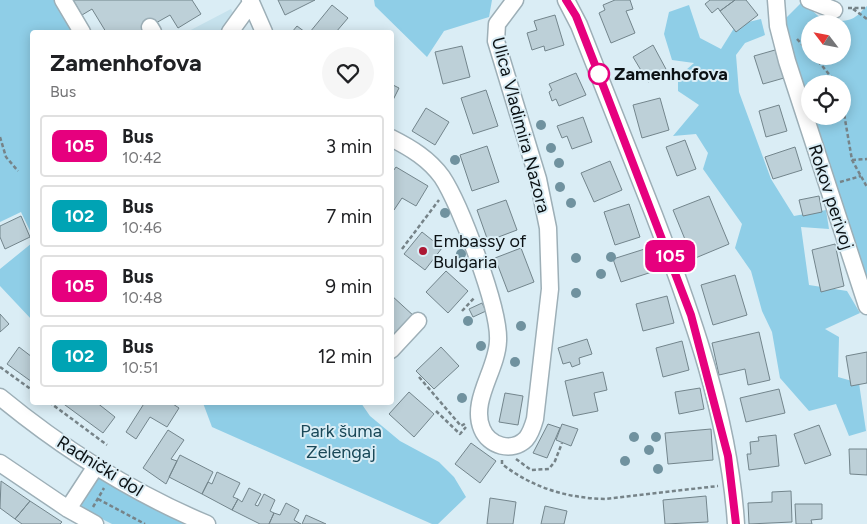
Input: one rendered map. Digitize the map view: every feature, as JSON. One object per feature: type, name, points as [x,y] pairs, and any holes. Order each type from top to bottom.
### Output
[{"type":"street","points":[[64,0],[81,30]]},
{"type":"street","name":"Ulica Vladimira Nazora","points":[[394,140],[426,159],[441,177],[456,201],[496,315],[498,341],[493,366],[482,397],[480,422],[485,435],[494,443],[504,447],[518,444],[526,439],[532,429],[536,414],[550,289],[550,262],[546,213],[540,188],[496,41],[497,24],[514,0]]},
{"type":"street","points":[[566,0],[576,16],[690,311],[728,456],[736,524]]},
{"type":"street","name":"Rokov perivoj","points":[[776,0],[778,26],[787,61],[867,306]]},
{"type":"street","points":[[809,0],[834,10]]},
{"type":"street","points":[[231,30],[251,2]]},
{"type":"street","points":[[251,2],[263,30]]},
{"type":"street","points":[[394,347],[418,322]]},
{"type":"street","name":"Radnički dol","points":[[0,397],[23,416],[96,466],[138,490],[207,524]]},
{"type":"street","points":[[0,463],[68,509],[91,522]]},
{"type":"street","points":[[68,509],[96,466]]},
{"type":"path","points":[[852,8],[867,19]]},
{"type":"path","points":[[834,10],[867,8]]},
{"type":"path","points":[[821,65],[830,75]]},
{"type":"path","points":[[846,125],[852,160],[867,187]]},
{"type":"path","points":[[0,137],[6,157],[18,171]]},
{"type":"path","points":[[852,160],[867,160]]},
{"type":"path","points":[[826,185],[861,176]]},
{"type":"path","points":[[402,249],[443,194]]},
{"type":"path","points":[[462,311],[479,292]]},
{"type":"path","points":[[0,366],[30,388]]},
{"type":"path","points":[[419,377],[462,426],[466,425],[460,434],[436,411]]},
{"type":"path","points":[[53,405],[107,445]]},
{"type":"path","points":[[513,457],[531,470],[549,469],[555,461],[562,443]]},
{"type":"path","points":[[502,464],[516,475],[537,486],[561,495],[592,499],[712,487]]},
{"type":"path","points":[[91,522],[98,499],[112,475]]},
{"type":"path","points":[[98,499],[145,524]]},
{"type":"shaded area","points":[[231,9],[242,30],[191,30]]},
{"type":"green space","points":[[0,0],[64,0],[84,30],[30,30],[30,231],[21,212],[0,222]]},
{"type":"green space","points":[[374,0],[492,0],[489,17],[444,31],[427,57],[375,6]]},
{"type":"green space","points":[[803,1],[818,15],[801,15],[801,65],[851,65],[851,19],[867,6],[867,277],[857,262],[814,125],[851,125],[851,75],[801,75],[801,85],[786,39],[785,19]]},
{"type":"green space","points":[[689,5],[700,38],[721,49],[736,25],[761,19],[765,35],[745,43],[736,55],[739,92],[771,179],[794,216],[826,210],[829,229],[801,227],[809,285],[847,291],[860,313],[825,329],[839,337],[838,377],[859,383],[866,431],[849,436],[836,404],[809,411],[780,378],[772,332],[762,311],[751,271],[735,248],[742,224],[703,169],[708,153],[696,134],[673,136],[699,105],[678,91],[678,77],[694,63],[672,60],[664,34],[669,12]]},
{"type":"green space","points":[[30,245],[30,318],[0,286],[0,269]]},
{"type":"green space","name":"Park šuma Zelengaj","points":[[204,405],[362,405],[370,416],[400,441],[439,462],[454,477],[466,497],[438,524],[432,524],[212,427]]},
{"type":"green space","points":[[104,476],[196,524],[112,524],[82,509],[81,503],[95,479]]},
{"type":"building","points":[[73,0],[192,0],[201,14],[178,28],[170,15],[144,30],[105,30],[92,9],[82,15]]},
{"type":"building","points":[[278,0],[315,0],[285,15]]},
{"type":"building","points":[[615,0],[630,0],[633,9],[626,11],[635,33],[611,43],[599,13],[605,10],[603,5]]},
{"type":"building","points":[[710,0],[735,0],[720,11],[718,8],[712,13],[705,4]]},
{"type":"building","points":[[735,0],[746,0],[758,15],[736,32],[720,11]]},
{"type":"building","points":[[332,5],[348,18],[338,30],[312,30]]},
{"type":"building","points":[[555,15],[564,45],[545,51],[544,46],[532,50],[527,33],[537,30],[534,21]]},
{"type":"building","points":[[297,26],[302,30],[294,30]]},
{"type":"building","points":[[653,45],[667,71],[648,82],[633,57]]},
{"type":"building","points":[[462,46],[470,77],[443,84],[435,52]]},
{"type":"building","points":[[775,50],[784,78],[763,84],[754,56]]},
{"type":"building","points":[[576,73],[586,95],[559,106],[556,99],[552,101],[549,92],[552,90],[549,84]]},
{"type":"building","points":[[394,86],[399,88],[394,98]]},
{"type":"building","points":[[486,90],[498,126],[473,134],[461,98]]},
{"type":"building","points":[[660,98],[669,130],[642,138],[633,105]]},
{"type":"building","points":[[779,105],[787,131],[766,137],[759,111]]},
{"type":"building","points":[[426,108],[449,122],[435,145],[412,131]]},
{"type":"building","points":[[583,117],[592,142],[572,149],[567,136],[562,138],[557,126]]},
{"type":"building","points":[[685,140],[696,169],[677,176],[666,147]]},
{"type":"building","points":[[487,146],[499,182],[472,191],[460,155]]},
{"type":"building","points":[[795,147],[802,170],[773,179],[765,157]]},
{"type":"building","points":[[610,161],[622,190],[594,202],[581,173]]},
{"type":"building","points":[[396,167],[428,186],[416,206],[402,198],[394,210],[394,170]]},
{"type":"building","points":[[709,196],[729,244],[693,259],[673,210]]},
{"type":"building","points":[[819,196],[822,212],[803,216],[799,200]]},
{"type":"building","points":[[506,200],[517,230],[488,241],[477,210]]},
{"type":"building","points":[[629,204],[640,237],[615,245],[604,212]]},
{"type":"building","points":[[21,216],[30,237],[5,249],[0,237],[0,226]]},
{"type":"building","name":"Embassy of Bulgaria","points":[[422,232],[442,248],[425,270],[404,254]]},
{"type":"building","points":[[835,244],[844,286],[821,292],[812,250]]},
{"type":"building","points":[[651,247],[658,270],[621,282],[613,259]]},
{"type":"building","points":[[521,248],[534,282],[508,292],[495,258]]},
{"type":"building","points":[[446,271],[468,291],[448,313],[426,292]]},
{"type":"building","points":[[735,275],[747,315],[713,325],[701,285]]},
{"type":"building","points":[[667,296],[674,323],[643,331],[636,304]]},
{"type":"building","points":[[394,298],[415,317],[397,337],[394,334]]},
{"type":"building","points":[[482,303],[486,311],[473,317],[469,309]]},
{"type":"building","points":[[0,314],[9,324],[0,332]]},
{"type":"building","points":[[759,332],[770,380],[748,385],[745,369],[719,375],[712,343]]},
{"type":"building","points":[[587,339],[592,354],[579,358],[580,364],[572,367],[570,362],[563,364],[558,348]]},
{"type":"building","points":[[682,341],[689,370],[663,377],[656,348]]},
{"type":"building","points":[[19,347],[30,355],[30,381],[7,364]]},
{"type":"building","points":[[441,347],[459,366],[434,389],[416,371]]},
{"type":"building","points":[[867,352],[867,383],[851,386],[846,356]]},
{"type":"building","points":[[603,372],[607,390],[594,393],[598,411],[573,416],[565,381]]},
{"type":"building","points":[[700,388],[704,409],[679,414],[675,392]]},
{"type":"building","points":[[779,389],[785,413],[746,422],[740,398]]},
{"type":"building","points":[[409,392],[434,414],[414,437],[389,414]]},
{"type":"building","points":[[505,393],[523,396],[518,425],[499,422]]},
{"type":"building","points":[[65,405],[100,405],[115,417],[103,433]]},
{"type":"building","points":[[143,405],[174,405],[179,408],[167,427],[150,417],[136,439],[126,432]]},
{"type":"building","points":[[548,424],[560,428],[547,458],[533,453]]},
{"type":"building","points":[[562,424],[578,429],[571,446],[556,440]]},
{"type":"building","points":[[819,425],[831,455],[805,464],[794,434]]},
{"type":"building","points":[[711,429],[713,460],[668,464],[665,433]]},
{"type":"building","points":[[168,430],[184,440],[171,459],[177,461],[166,484],[143,468]]},
{"type":"building","points":[[776,435],[779,466],[749,470],[747,454],[751,454],[750,442],[759,441],[758,437]]},
{"type":"building","points":[[471,443],[496,461],[480,483],[455,464]]},
{"type":"building","points":[[849,449],[867,449],[867,475],[850,474]]},
{"type":"building","points":[[180,455],[213,472],[202,494],[169,477]]},
{"type":"building","points":[[217,472],[240,483],[233,497],[238,499],[232,510],[202,494],[208,482],[212,484]]},
{"type":"building","points":[[1,481],[30,501],[15,519],[0,508]]},
{"type":"building","points":[[249,488],[261,494],[255,505],[258,506],[264,494],[275,500],[270,511],[274,513],[269,524],[260,524],[232,510],[238,499],[242,502]]},
{"type":"building","points":[[791,491],[792,522],[749,524],[748,503],[772,502],[772,492]]},
{"type":"building","points":[[706,496],[708,522],[665,524],[663,500]]},
{"type":"building","points":[[490,498],[516,502],[513,524],[487,524]]},
{"type":"building","points":[[30,501],[62,522],[60,524],[22,524],[15,519]]},
{"type":"building","points":[[286,503],[299,510],[294,520],[301,524],[269,524],[274,513],[280,515]]},
{"type":"building","points":[[795,504],[822,504],[822,519],[811,520],[812,524],[796,524]]},
{"type":"building","points":[[545,506],[567,511],[564,524],[541,524]]},
{"type":"building","points":[[306,515],[326,524],[302,524]]},
{"type":"bus line","name":"105","points":[[566,0],[576,16],[674,266],[691,315],[728,456],[736,524]]},
{"type":"place","name":"Zamenhofova","points":[[599,74]]},
{"type":"place","name":"Embassy of Bulgaria","points":[[423,251]]}]
